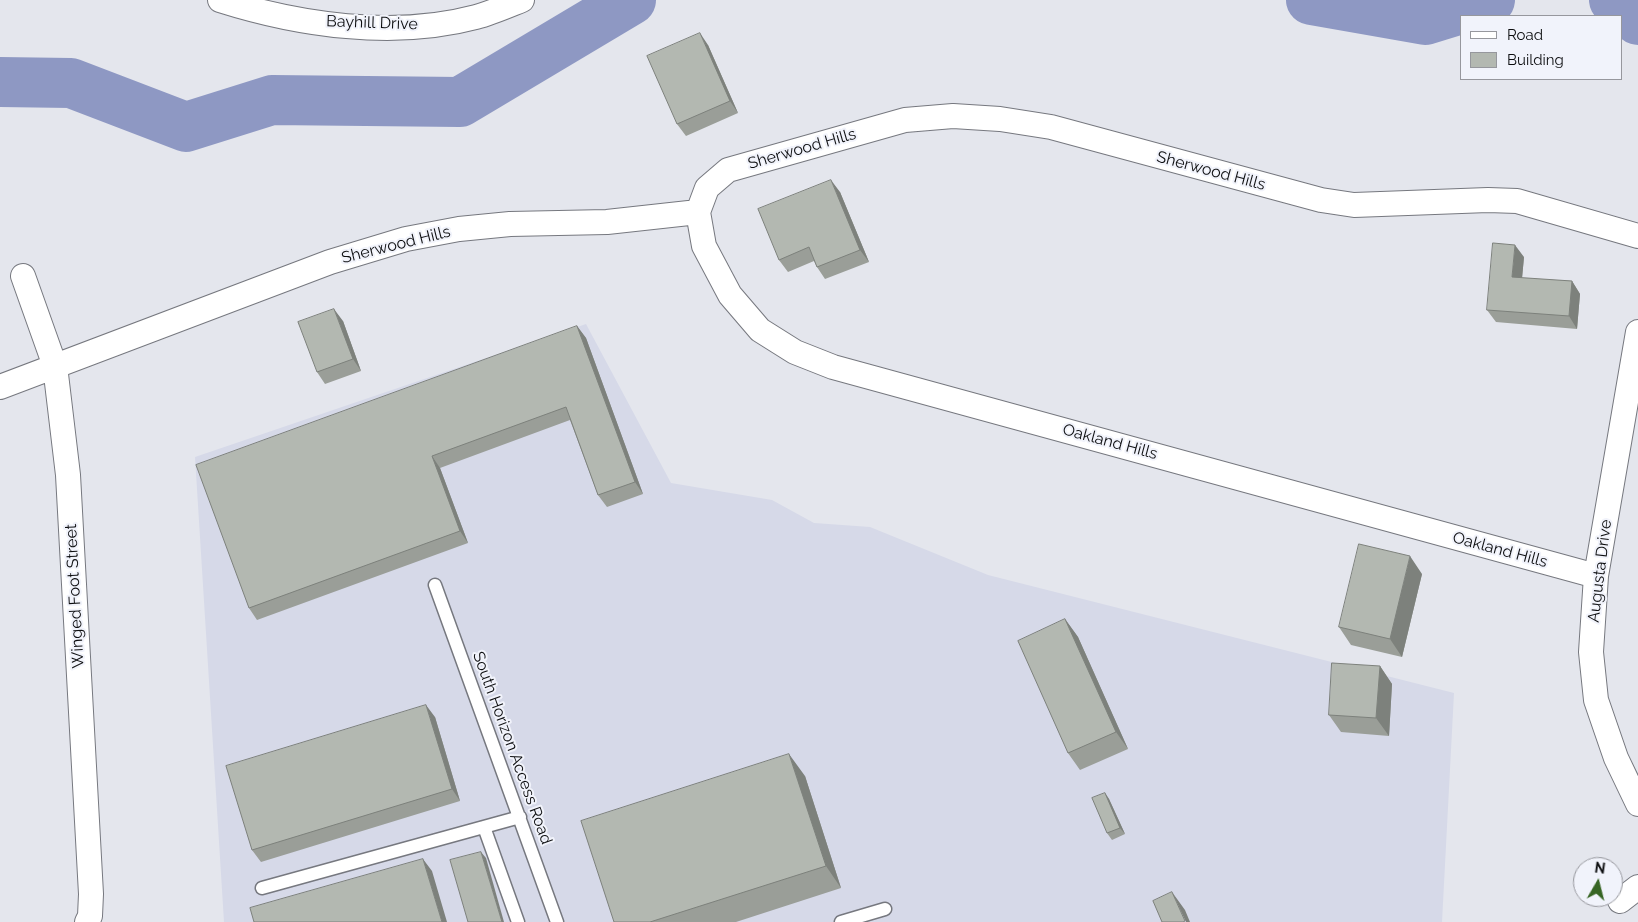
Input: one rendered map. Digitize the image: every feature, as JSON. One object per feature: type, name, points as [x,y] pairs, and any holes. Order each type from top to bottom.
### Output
[{"type":"street","name":"Bayhill Drive","points":[[220,0],[299,19],[364,26],[416,27],[476,17],[522,0]]},
{"type":"street","name":"Sherwood Hills","points":[[0,387],[330,262],[406,239],[459,229],[510,224],[607,222],[698,212],[707,188],[728,170],[905,120],[953,116],[1000,119],[1050,127],[1321,200],[1354,205],[1488,200],[1517,201],[1638,236]]},
{"type":"street","name":"Oakland Hills","points":[[698,212],[704,246],[730,295],[760,330],[795,352],[833,366],[1596,576]]},
{"type":"street","name":"Winged Foot Street","points":[[23,276],[55,366],[68,476],[91,894],[90,916],[87,922]]},
{"type":"street","name":"Augusta Drive","points":[[1638,332],[1596,576],[1591,652],[1596,700],[1616,758],[1638,804]]},
{"type":"lane","name":"South Horizon Access Road","points":[[435,585],[557,922]]},
{"type":"lane","points":[[262,888],[520,817]]},
{"type":"lane","points":[[484,827],[518,922]]},
{"type":"lane","points":[[841,922],[885,909]]},
{"type":"shaded area","points":[[586,324],[671,483],[772,500],[814,523],[870,527],[988,575],[1454,693],[1442,922],[224,922],[195,457]]},
{"type":"building","points":[[700,33],[730,101],[677,124],[647,56]]},
{"type":"building","points":[[831,180],[860,250],[817,267],[809,247],[779,260],[758,209]]},
{"type":"building","points":[[1493,243],[1515,245],[1512,277],[1572,281],[1569,316],[1487,310]]},
{"type":"building","points":[[334,309],[353,359],[317,372],[298,322]]},
{"type":"building","points":[[577,326],[635,482],[598,495],[566,407],[432,456],[460,531],[249,608],[196,465]]},
{"type":"building","points":[[1359,544],[1410,556],[1390,639],[1339,627]]},
{"type":"building","points":[[1065,619],[1116,732],[1068,753],[1018,641]]},
{"type":"building","points":[[1332,663],[1380,666],[1376,718],[1329,715]]},
{"type":"building","points":[[426,705],[452,789],[252,850],[226,766]]},
{"type":"building","points":[[789,754],[826,866],[650,922],[614,922],[581,821]]},
{"type":"building","points":[[1105,793],[1120,828],[1107,833],[1092,798]]},
{"type":"building","points":[[481,852],[502,922],[468,922],[450,860]]},
{"type":"building","points":[[423,859],[442,922],[254,922],[250,908]]},
{"type":"building","points":[[1172,892],[1185,921],[1183,922],[1162,922],[1153,901]]},
{"type":"waterway","points":[[0,82],[71,83],[186,127],[272,100],[460,102],[631,0]]},
{"type":"waterway","points":[[1311,0],[1425,20],[1490,0]]},
{"type":"waterway","points":[[1614,0],[1638,20]]}]
